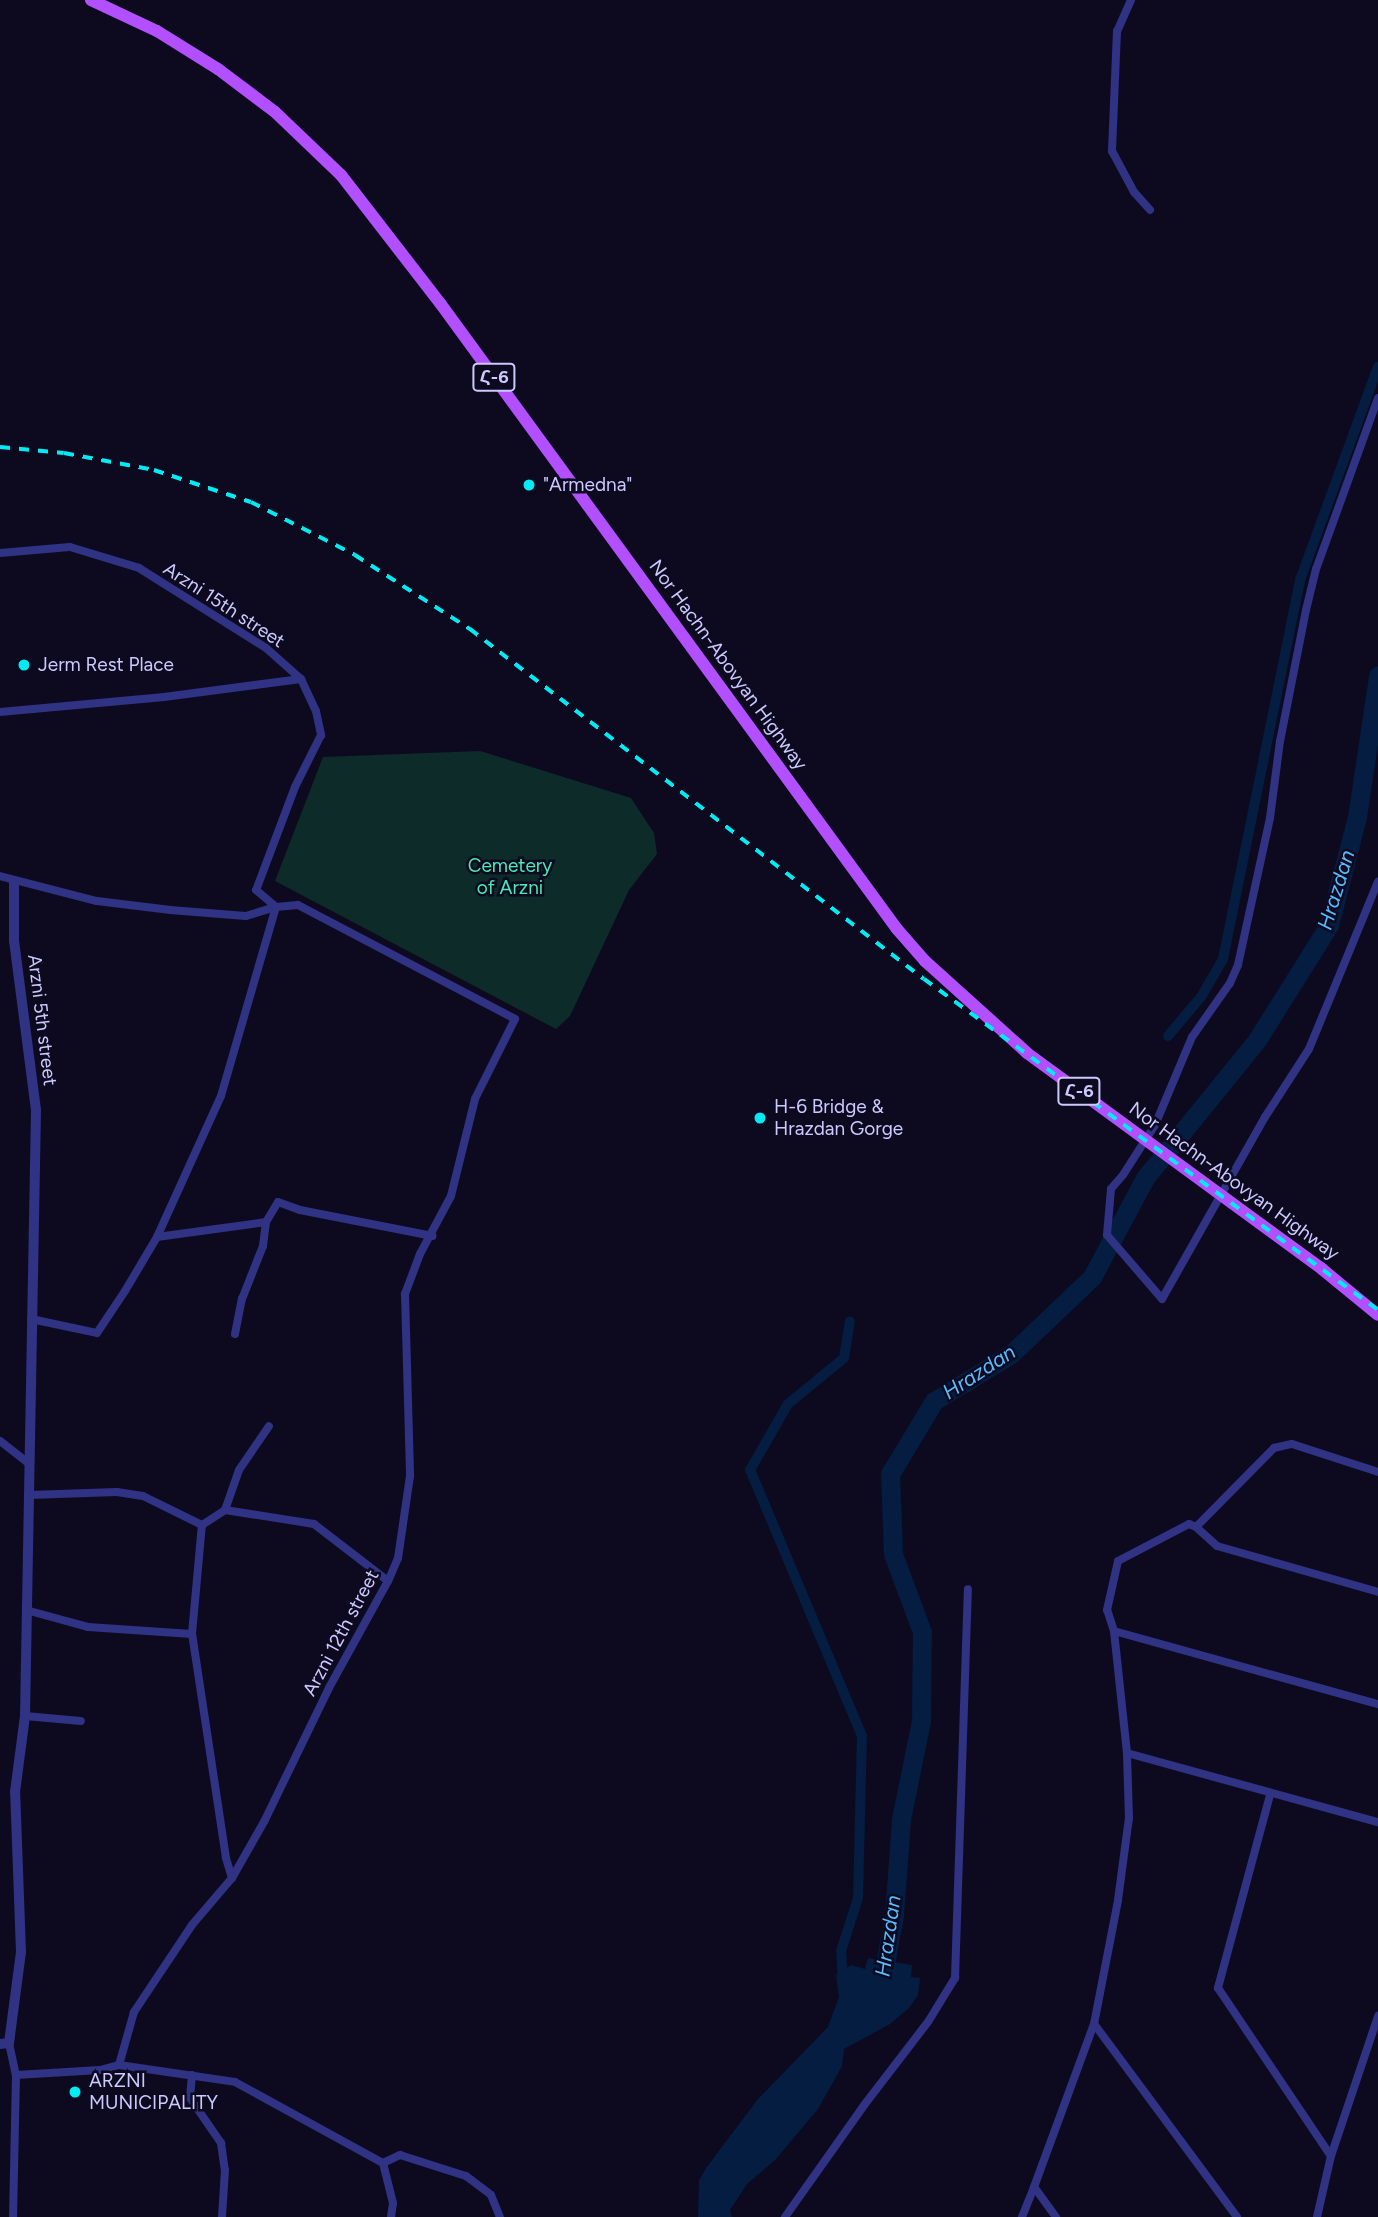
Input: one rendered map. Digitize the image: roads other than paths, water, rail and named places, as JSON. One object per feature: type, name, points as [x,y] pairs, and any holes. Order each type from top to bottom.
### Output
[{"type":"main road","name":"Nor Hachn-Abovyan Highway","points":[[95,1],[157,30],[218,69],[275,112],[341,176],[440,303],[897,929],[925,961],[1016,1044],[1322,1269],[1378,1315]]},
{"type":"street","points":[[1131,0],[1117,32],[1112,151],[1134,192],[1150,210]]},
{"type":"street","points":[[1378,398],[1341,500],[1306,610],[1280,741],[1270,818],[1242,954],[1230,983],[1192,1037],[1155,1125],[1111,1189],[1107,1236],[1162,1299],[1265,1117],[1309,1049],[1378,883]]},
{"type":"street","name":"Arzni 15th street","points":[[0,553],[69,547],[139,568],[267,648],[301,679],[316,711],[321,735],[295,787],[256,890],[276,907]]},
{"type":"street","points":[[0,712],[164,697],[301,679]]},
{"type":"street","points":[[0,876],[97,901],[170,910],[246,916],[276,907]]},
{"type":"street","name":"Arzni 5th street","points":[[13,2217],[16,2075],[5,2044],[21,1952],[15,1792],[24,1716],[36,1110],[14,941],[14,881]]},
{"type":"street","name":"Arzni 12th street","points":[[119,2065],[134,2012],[192,1925],[232,1878],[265,1820],[329,1688],[398,1558],[410,1476],[405,1294],[420,1254],[451,1196],[475,1099],[515,1019],[299,905],[276,907]]},
{"type":"street","points":[[31,1320],[97,1333],[157,1237],[221,1096],[276,907]]},
{"type":"street","points":[[236,1334],[242,1299],[262,1246],[265,1222],[278,1202],[300,1210],[432,1236]]},
{"type":"street","points":[[157,1237],[265,1222]]},
{"type":"street","points":[[202,1525],[225,1510],[239,1470],[269,1426]]},
{"type":"street","points":[[0,1441],[29,1463]]},
{"type":"street","points":[[1196,1527],[1273,1448],[1292,1444],[1378,1472]]},
{"type":"street","points":[[29,1495],[117,1492],[143,1496],[202,1525]]},
{"type":"street","points":[[225,1510],[314,1524],[388,1581]]},
{"type":"street","points":[[1022,2217],[1094,2024],[1118,1900],[1129,1818],[1127,1753],[1114,1631],[1107,1610],[1118,1561],[1189,1524],[1217,1546],[1378,1592]]},
{"type":"street","points":[[202,1525],[192,1634],[226,1858],[232,1878]]},
{"type":"street","points":[[785,2217],[865,2104],[936,2011],[955,1978],[968,1589]]},
{"type":"street","points":[[26,1610],[88,1627],[192,1634]]},
{"type":"street","points":[[1114,1631],[1378,1704]]},
{"type":"street","points":[[24,1716],[80,1721]]},
{"type":"street","points":[[1127,1753],[1270,1795],[1378,1822]]},
{"type":"street","points":[[1270,1795],[1217,1988],[1331,2156]]},
{"type":"street","points":[[1317,2217],[1331,2156],[1378,2015]]},
{"type":"street","points":[[1094,2024],[1237,2217]]},
{"type":"street","points":[[16,2075],[100,2070],[119,2065],[235,2082],[383,2163],[393,2203],[391,2217]]},
{"type":"street","points":[[192,2074],[190,2098],[220,2143],[225,2170],[222,2217]]},
{"type":"street","points":[[383,2163],[400,2155],[466,2176],[491,2195],[500,2217]]},
{"type":"street","points":[[1034,2187],[1056,2217]]},
{"type":"water","points":[[868,1958],[912,1965],[911,1977],[920,1978],[918,1995],[909,2008],[890,2024],[844,2049],[842,2066],[818,2109],[775,2160],[747,2184],[730,2210],[732,2217],[698,2217],[699,2181],[706,2168],[758,2099],[828,2027],[839,1997],[836,1975],[851,1965],[865,1969]]},
{"type":"waterway","points":[[1168,1036],[1201,997],[1223,959],[1300,580],[1378,367]]},
{"type":"waterway","name":"Hrazdan","points":[[881,1986],[894,1915],[901,1819],[921,1721],[922,1632],[893,1554],[890,1474],[934,1401],[1011,1354],[1092,1277],[1145,1178],[1257,1040],[1329,925],[1357,817],[1378,676]]},
{"type":"waterway","points":[[843,1985],[841,1951],[858,1898],[862,1736],[750,1470],[788,1404],[844,1358],[850,1321]]},
{"type":"railway","points":[[0,447],[64,453],[154,470],[251,502],[355,555],[470,629],[924,979],[1378,1310]]},
{"type":"place","name":"\"Armedna\"","points":[[529,485]]},
{"type":"place","name":"Jerm Rest Place","points":[[24,665]]},
{"type":"place","name":"H-6 Bridge & Hrazdan Gorge","points":[[760,1118]]},
{"type":"place","name":"ARZNI MUNICIPALITY","points":[[75,2092]]},
{"type":"park label","name":"Cemetery of Arzni","points":[[510,877]]}]
